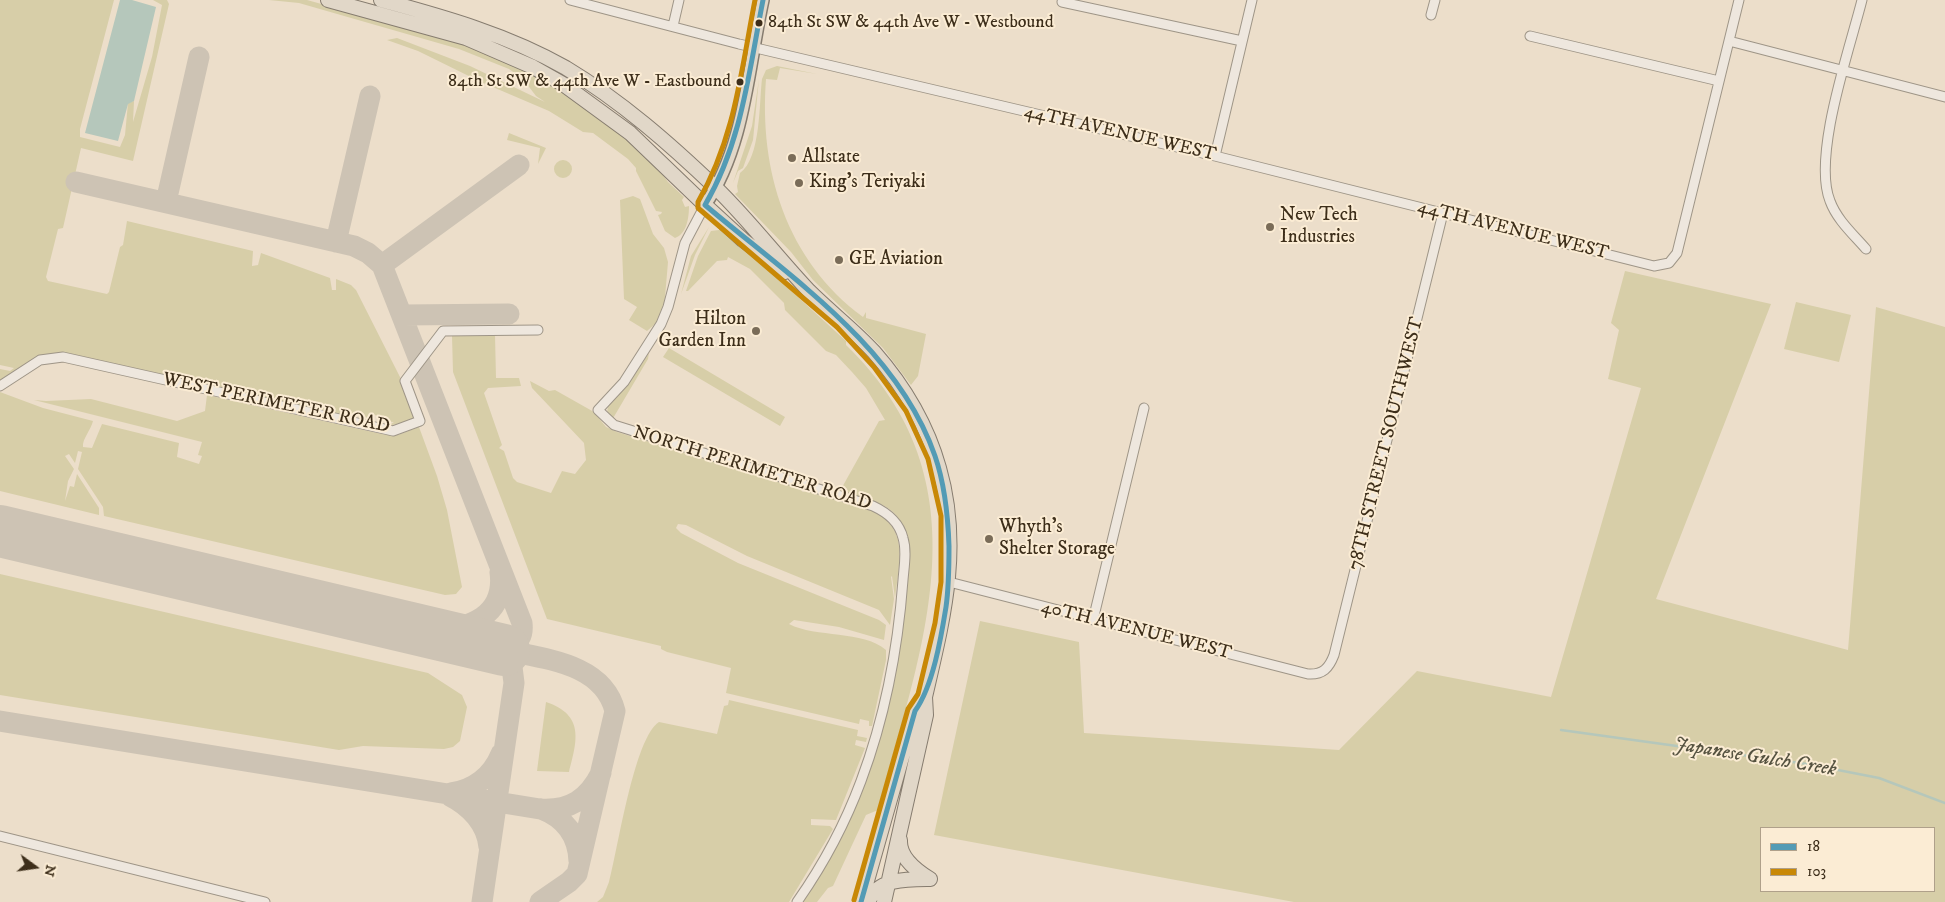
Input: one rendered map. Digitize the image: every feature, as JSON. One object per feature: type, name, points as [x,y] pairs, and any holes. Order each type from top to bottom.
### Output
[{"type":"highway","points":[[328,0],[466,38],[533,67],[591,102],[667,166],[743,240],[809,290]]},
{"type":"highway","points":[[380,0],[475,27],[564,67],[638,117],[716,188],[809,290],[873,351],[914,408],[938,465],[946,495],[950,532],[949,582],[925,697],[926,715],[884,902]]},
{"type":"highway","points":[[861,902],[915,711],[925,697]]},
{"type":"highway","points":[[868,902],[875,891],[889,883],[930,879],[899,848],[900,834]]},
{"type":"main road","points":[[705,205],[716,188],[739,122],[752,47],[763,0]]},
{"type":"street","name":"44TH AVENUE WEST","points":[[570,0],[581,1],[752,47],[1215,156],[1654,266],[1669,264],[1678,253],[1719,81]]},
{"type":"street","points":[[673,26],[679,0]]},
{"type":"street","points":[[1215,156],[1252,0]]},
{"type":"street","points":[[1431,15],[1435,0]]},
{"type":"street","points":[[1530,36],[1719,81],[1739,0]]},
{"type":"street","points":[[1862,0],[1828,141],[1826,180],[1829,199],[1837,215],[1866,249]]},
{"type":"street","points":[[1062,2],[1242,41]]},
{"type":"street","points":[[1729,41],[1945,97]]},
{"type":"street","name":"NORTH PERIMETER ROAD","points":[[705,205],[685,243],[670,302],[661,324],[624,382],[598,410],[614,425],[873,506],[892,518],[904,540],[901,598],[896,643],[888,690],[876,734],[861,782],[841,827],[814,877],[797,902]]},
{"type":"street","name":"78TH STREET SOUTHWEST","points":[[1324,671],[1330,665],[1334,655],[1443,213]]},
{"type":"street","name":"WEST PERIMETER ROAD","points":[[0,386],[40,360],[63,357],[393,431],[420,421],[405,381],[443,331],[538,330]]},
{"type":"street","points":[[1093,620],[1144,408]]},
{"type":"street","name":"40TH AVENUE WEST","points":[[949,582],[1308,674],[1324,671]]},
{"type":"street","points":[[0,836],[265,902]]},
{"type":"shaded area","points":[[0,0],[114,0],[80,129],[80,137],[120,147],[125,135],[128,103],[134,101],[133,122],[152,57],[162,5],[153,0],[167,0],[169,4],[133,161],[81,148],[63,228],[58,229],[46,277],[48,281],[107,294],[120,247],[123,245],[127,221],[253,251],[252,266],[258,265],[261,253],[330,278],[332,290],[336,290],[336,279],[351,285],[356,290],[400,377],[414,416],[413,420],[388,426],[394,422],[381,421],[382,417],[371,414],[368,418],[345,413],[340,416],[67,353],[55,353],[38,358],[0,381],[0,369],[10,371],[14,368],[0,365]]},
{"type":"shaded area","points":[[120,0],[132,0],[156,7],[134,101],[128,104],[118,141],[85,133]]},
{"type":"shaded area","points":[[269,0],[307,0],[462,43],[517,65],[573,98],[625,137],[655,164],[668,182],[684,197],[682,200],[685,207],[689,206],[685,229],[675,238],[665,231],[658,215],[662,212],[656,211],[636,168],[628,159],[593,133],[583,132],[549,111],[481,82],[418,51],[387,40],[397,38],[470,66],[545,102],[536,96],[523,79],[509,69],[459,49],[299,3]]},
{"type":"shaded area","points":[[777,66],[817,74],[780,68],[777,80],[766,79],[767,147],[773,179],[783,211],[797,241],[814,269],[836,294],[863,317],[866,312],[866,318],[926,334],[918,376],[911,385],[883,348],[813,280],[791,252],[735,194],[738,192],[737,186],[740,173],[747,166],[755,143],[762,79],[766,70]]},
{"type":"shaded area","points":[[759,79],[753,140],[743,168],[738,171],[733,183],[752,126]]},
{"type":"shaded area","points":[[509,133],[546,148],[538,164],[540,148],[507,140]]},
{"type":"shaded area","points":[[559,160],[567,160],[572,165],[570,176],[559,178],[554,173],[554,165]]},
{"type":"shaded area","points":[[633,196],[640,199],[653,234],[664,248],[668,262],[664,309],[655,324],[647,331],[629,320],[637,307],[624,299],[620,200]]},
{"type":"shaded area","points":[[720,226],[846,341],[846,345],[890,398],[918,453],[931,510],[932,568],[925,627],[912,688],[878,810],[866,815],[833,886],[828,888],[817,902],[802,902],[876,750],[908,543],[905,530],[893,512],[874,501],[840,491],[879,421],[885,420],[866,388],[852,372],[836,355],[826,351],[785,310],[784,303],[750,269],[728,257],[727,260],[717,261],[686,291],[698,256],[711,231],[719,230]]},
{"type":"shaded area","points":[[709,227],[695,255],[681,294],[691,256]]},
{"type":"shaded area","points":[[1625,271],[1771,304],[1656,599],[1848,650],[1876,307],[1945,327],[1945,902],[1294,902],[934,835],[980,621],[1079,642],[1084,733],[1339,750],[1417,671],[1551,697],[1641,388],[1608,379],[1619,330],[1611,323]]},
{"type":"shaded area","points":[[1796,302],[1851,315],[1839,362],[1784,349]]},
{"type":"shaded area","points":[[495,335],[496,378],[519,378],[521,386],[488,388],[484,393],[502,445],[499,448],[504,451],[513,478],[517,482],[551,493],[562,471],[575,474],[586,460],[584,443],[532,388],[530,381],[549,391],[555,390],[594,412],[606,427],[617,432],[799,488],[803,492],[807,490],[846,500],[873,511],[884,518],[893,528],[898,540],[900,554],[895,598],[891,577],[894,599],[890,625],[879,610],[747,556],[686,525],[678,524],[676,528],[681,533],[738,563],[879,620],[886,625],[884,640],[839,627],[794,620],[789,624],[812,631],[865,639],[886,650],[886,660],[872,726],[869,726],[869,721],[860,719],[859,724],[726,693],[731,668],[667,652],[661,649],[661,646],[547,619],[453,372],[452,336]]},
{"type":"shaded area","points":[[669,348],[785,417],[780,426],[663,357]]},
{"type":"shaded area","points":[[649,353],[648,359],[612,420],[607,413],[608,406],[627,386]]},
{"type":"shaded area","points":[[0,392],[43,408],[93,421],[83,447],[92,448],[102,424],[179,443],[177,457],[199,464],[202,456],[198,455],[202,442],[34,400],[91,399],[177,421],[205,411],[207,395],[386,435],[398,435],[419,427],[447,510],[462,587],[456,594],[445,595],[104,516],[103,507],[78,469],[82,452],[78,451],[75,463],[69,454],[65,456],[74,469],[68,481],[65,501],[70,486],[74,487],[77,474],[99,508],[99,515],[0,491]]},
{"type":"shaded area","points":[[0,574],[428,673],[462,695],[467,707],[460,741],[453,747],[444,749],[363,746],[339,750],[0,695]]},
{"type":"shaded area","points":[[729,700],[858,730],[857,736],[867,738],[866,742],[856,740],[855,745],[865,748],[836,820],[811,819],[811,825],[830,826],[833,829],[789,902],[597,902],[603,897],[609,882],[628,796],[642,749],[650,732],[659,722],[717,734],[724,706],[728,705]]},
{"type":"shaded area","points":[[546,702],[559,707],[573,722],[576,740],[569,772],[537,771]]},
{"type":"waterway","name":"Japanese Gulch Creek","points":[[1561,730],[1807,764],[1879,778],[1945,803]]},
{"type":"taxiway","points":[[166,202],[199,57]]},
{"type":"taxiway","points":[[336,242],[370,96]]},
{"type":"taxiway","points":[[382,265],[519,165]]},
{"type":"taxiway","points":[[76,182],[354,246],[368,253],[382,265],[522,623],[520,638],[504,650]]},
{"type":"taxiway","points":[[403,315],[509,314]]},
{"type":"taxiway","points":[[433,633],[472,623],[491,609],[497,600],[500,587],[500,572]]},
{"type":"taxiway","points":[[504,650],[554,661],[585,673],[598,682],[608,695],[615,711],[577,874],[569,882],[540,902]]},
{"type":"taxiway","points":[[482,902],[514,683],[511,659],[504,650]]},
{"type":"taxiway","points":[[0,721],[540,809],[560,808],[577,801],[590,790],[601,773]]},
{"type":"taxiway","points":[[451,793],[467,789],[481,781],[493,769],[501,754]]},
{"type":"taxiway","points":[[450,796],[471,810],[481,823],[488,839],[489,847]]},
{"type":"taxiway","points":[[541,809],[557,817],[569,829],[576,843],[579,861]]},
{"type":"runway","points":[[0,531],[504,650]]},
{"type":"transit line","name":"103","points":[[755,0],[741,78],[729,129],[721,153],[698,202],[698,208],[837,327],[874,367],[906,411],[928,459],[941,516],[941,582],[935,623],[918,694],[908,709],[854,900]]},
{"type":"transit line","name":"18","points":[[763,0],[743,105],[736,131],[718,181],[705,205],[805,287],[838,317],[868,348],[895,381],[918,417],[935,456],[944,489],[947,512],[949,546],[948,584],[939,647],[927,689],[915,711],[861,902]]},
{"type":"place","name":"84th St SW & 44th Ave W - Westbound","points":[[759,23]]},
{"type":"place","name":"84th St SW & 44th Ave W - Eastbound","points":[[740,82]]},
{"type":"place","name":"Allstate","points":[[792,158]]},
{"type":"place","name":"King's Teriyaki","points":[[799,183]]},
{"type":"place","name":"New Tech Industries","points":[[1270,227]]},
{"type":"place","name":"GE Aviation","points":[[839,260]]},
{"type":"place","name":"Hilton Garden Inn","points":[[756,331]]},
{"type":"place","name":"Whyth's Shelter Storage","points":[[989,539]]}]
